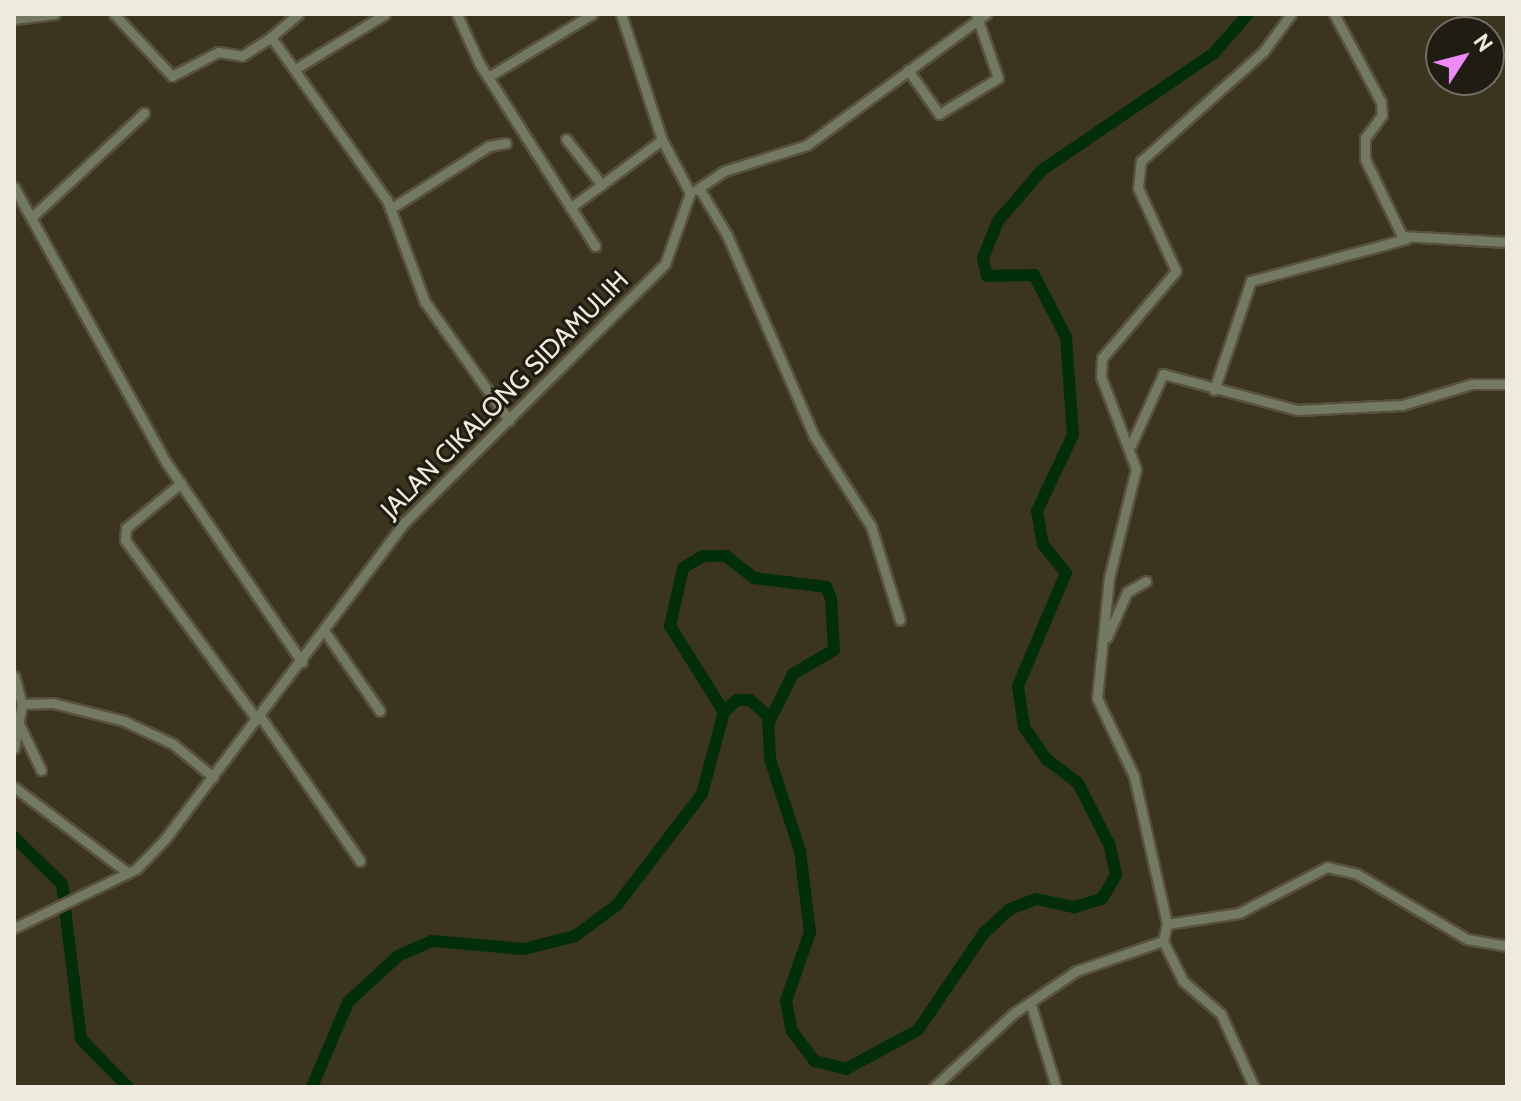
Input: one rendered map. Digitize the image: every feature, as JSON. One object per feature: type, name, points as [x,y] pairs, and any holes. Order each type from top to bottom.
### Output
[{"type":"street","points":[[14,19],[55,14]]},
{"type":"street","points":[[114,14],[172,76],[218,52],[242,56],[298,14]]},
{"type":"street","points":[[457,14],[488,77],[595,246]]},
{"type":"street","points":[[488,77],[592,14]]},
{"type":"street","points":[[621,14],[662,140],[727,235],[814,436],[871,526],[900,620]]},
{"type":"street","points":[[1254,1087],[1218,1009],[1183,981],[1163,941],[1167,924],[1134,776],[1097,698],[1109,578],[1136,469],[1131,445],[1101,377],[1102,358],[1176,271],[1173,250],[1138,188],[1141,161],[1263,52],[1291,14]]},
{"type":"street","points":[[1334,14],[1381,102],[1382,115],[1365,138],[1365,159],[1406,239]]},
{"type":"street","points":[[295,69],[383,15]]},
{"type":"street","points":[[695,191],[724,171],[807,145],[981,15],[998,78],[939,114],[908,70]]},
{"type":"street","points":[[271,37],[390,209],[425,302],[509,420]]},
{"type":"street","points":[[23,216],[144,113]]},
{"type":"street","points":[[566,139],[602,185]]},
{"type":"street","points":[[570,208],[662,140]]},
{"type":"street","points":[[390,209],[489,146],[506,143]]},
{"type":"street","points":[[14,187],[23,216],[181,483],[302,662]]},
{"type":"street","name":"JALAN CIKALONG SIDAMULIH","points":[[14,928],[52,909],[79,902],[128,873],[213,777],[405,522],[665,264],[695,191]]},
{"type":"street","points":[[1214,390],[1251,281],[1406,239],[1507,242]]},
{"type":"street","points":[[1131,445],[1160,375],[1297,410],[1402,405],[1472,384],[1507,384]]},
{"type":"street","points":[[181,483],[126,528],[125,540],[360,861]]},
{"type":"street","points":[[1100,664],[1127,592],[1146,581]]},
{"type":"street","points":[[325,632],[380,711]]},
{"type":"street","points":[[14,676],[22,704],[14,748]]},
{"type":"street","points":[[22,704],[53,703],[124,721],[173,744],[213,777]]},
{"type":"street","points":[[20,726],[41,770]]},
{"type":"street","points":[[14,787],[128,873]]},
{"type":"street","points":[[1167,924],[1239,913],[1327,867],[1357,874],[1467,939],[1507,946]]},
{"type":"street","points":[[934,1087],[1076,971],[1163,941]]},
{"type":"street","points":[[1031,1005],[1056,1087]]},
{"type":"waterway","points":[[312,1087],[348,1002],[398,956],[432,941],[524,949],[575,936],[617,905],[702,794],[724,712],[737,700],[750,700],[768,716],[770,759],[800,851],[810,932],[786,1001],[792,1031],[815,1061],[846,1069],[918,1030],[984,933],[1010,909],[1036,899],[1075,907],[1102,899],[1116,875],[1110,846],[1078,783],[1047,760],[1024,727],[1018,686],[1066,573],[1043,545],[1037,511],[1073,435],[1066,337],[1034,275],[987,276],[983,258],[998,221],[1042,170],[1213,54],[1248,14]]},
{"type":"waterway","points":[[724,712],[670,626],[683,568],[703,556],[726,556],[754,578],[826,587],[831,599],[834,650],[793,674],[768,724]]},
{"type":"waterway","points":[[14,837],[62,884],[81,1039],[128,1087]]}]
